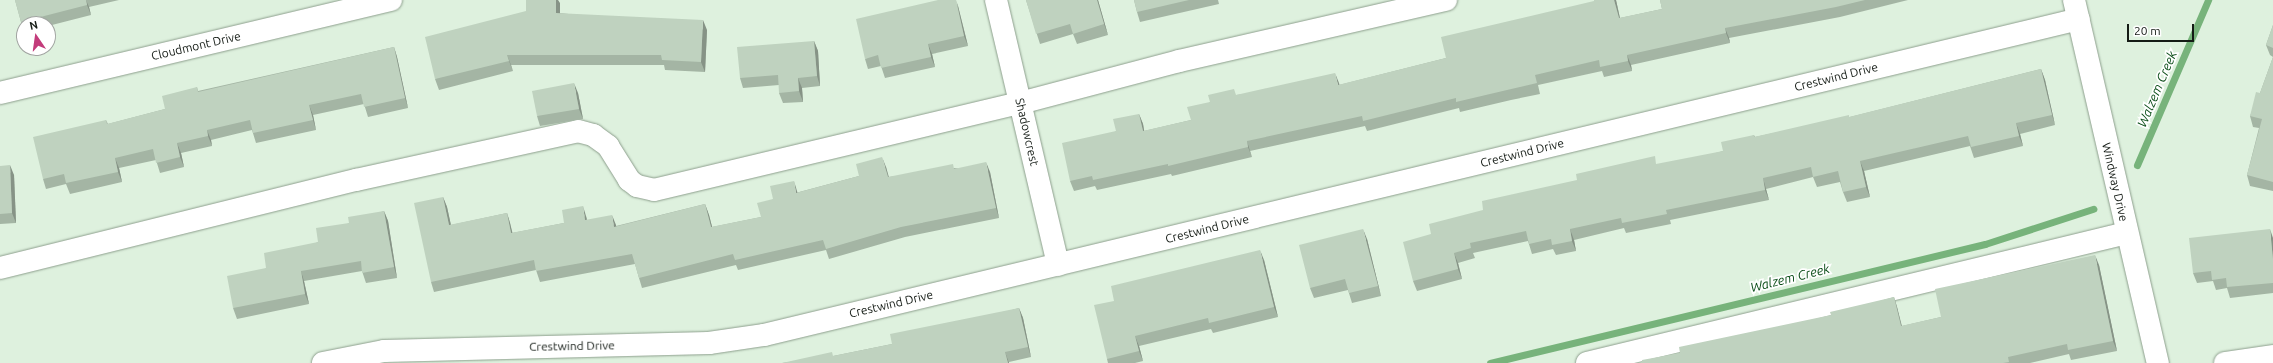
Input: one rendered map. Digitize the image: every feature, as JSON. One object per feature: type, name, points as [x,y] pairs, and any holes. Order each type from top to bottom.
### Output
[{"type":"street","name":"Cloudmont Drive","points":[[0,93],[391,0]]},
{"type":"street","name":"Shadowcrest","points":[[996,0],[1058,265]]},
{"type":"street","points":[[0,268],[356,180],[578,131],[593,135],[608,146],[629,180],[638,186],[654,190],[1020,103],[1179,61],[1446,0]]},
{"type":"street","name":"Windway Drive","points":[[2077,9],[2127,233],[2158,363]]},
{"type":"street","name":"Crestwind Drive","points":[[324,363],[384,351],[709,343],[764,335],[1058,265],[2077,9]]},
{"type":"street","points":[[1587,363],[2127,233]]},
{"type":"street","points":[[2225,363],[2273,356]]},
{"type":"building","points":[[15,0],[86,0],[87,5],[44,16],[19,16]]},
{"type":"building","points":[[526,0],[556,0],[556,13],[703,20],[701,62],[662,60],[661,55],[507,55],[509,61],[435,79],[425,37],[526,11]]},
{"type":"building","points":[[938,0],[956,0],[964,36],[928,44],[931,57],[881,68],[878,55],[865,59],[856,19]]},
{"type":"building","points":[[1026,0],[1097,0],[1104,24],[1073,34],[1070,24],[1036,34]]},
{"type":"building","points":[[1134,0],[1189,0],[1137,12]]},
{"type":"building","points":[[1594,0],[1614,0],[1619,18],[1662,9],[1660,0],[1865,0],[1725,28],[1726,33],[1627,55],[1628,61],[1600,67],[1599,60],[1535,75],[1537,83],[1456,102],[1456,98],[1363,121],[1362,116],[1247,141],[1248,147],[1168,166],[1168,164],[1093,180],[1092,176],[1070,181],[1062,143],[1116,131],[1113,119],[1139,114],[1143,131],[1191,120],[1187,107],[1210,102],[1208,95],[1234,89],[1236,95],[1335,73],[1338,85],[1446,58],[1441,37]]},
{"type":"building","points":[[2273,25],[2273,48],[2266,45]]},
{"type":"building","points":[[814,41],[817,76],[798,78],[799,91],[779,93],[778,75],[740,78],[737,47]]},
{"type":"building","points":[[394,47],[405,98],[364,107],[361,94],[309,105],[313,120],[253,133],[250,120],[207,130],[208,136],[177,143],[180,157],[156,163],[153,149],[115,158],[118,172],[66,183],[64,174],[43,179],[33,137],[106,120],[107,124],[165,109],[162,96],[197,87],[198,92]]},
{"type":"building","points":[[2273,57],[2273,182],[2247,175],[2262,119],[2250,116],[2256,92],[2260,93]]},
{"type":"building","points":[[2041,69],[2052,115],[2016,123],[2019,136],[1971,147],[1968,136],[1860,161],[1866,187],[1843,192],[1838,171],[1813,177],[1811,167],[1763,178],[1765,190],[1666,210],[1667,214],[1622,223],[1621,218],[1570,229],[1572,241],[1552,245],[1551,239],[1529,244],[1526,231],[1470,243],[1471,248],[1454,253],[1458,269],[1413,281],[1403,242],[1431,234],[1429,224],[1483,210],[1482,201],[1577,180],[1576,174],[1655,156],[1656,164],[1723,151],[1721,142],[1754,135],[1754,137],[1849,115],[1849,117]]},
{"type":"building","points":[[574,83],[579,109],[537,116],[532,91]]},
{"type":"building","points":[[882,157],[888,177],[953,164],[954,169],[986,162],[996,208],[901,227],[826,249],[823,240],[735,260],[733,254],[639,278],[632,254],[536,271],[534,260],[431,282],[414,203],[443,197],[449,225],[507,213],[511,233],[564,223],[562,210],[583,206],[585,220],[612,215],[614,227],[705,204],[711,227],[761,217],[757,203],[773,199],[770,186],[794,181],[796,193],[859,176],[856,164]]},
{"type":"building","points":[[10,165],[12,213],[0,214],[0,166]]},
{"type":"building","points":[[384,211],[394,267],[362,273],[361,261],[301,271],[305,294],[233,308],[227,276],[266,268],[264,253],[318,242],[316,228],[349,223],[348,217]]},
{"type":"building","points":[[1363,229],[1378,286],[1349,293],[1345,279],[1310,288],[1299,245]]},
{"type":"building","points":[[2270,229],[2273,259],[2273,283],[2227,287],[2226,278],[2212,280],[2211,271],[2193,273],[2189,238]]},
{"type":"building","points":[[1260,250],[1274,307],[1209,323],[1208,318],[1135,336],[1139,351],[1107,359],[1094,305],[1114,301],[1111,286]]},
{"type":"building","points":[[2095,255],[2113,341],[2068,350],[2067,344],[2008,357],[2009,362],[2003,363],[1642,363],[1642,360],[1680,353],[1679,347],[1831,315],[1830,312],[1894,297],[1901,326],[1941,317],[1935,289]]},
{"type":"building","points":[[1019,308],[1028,347],[1005,352],[1008,363],[782,363],[832,352],[833,356],[892,344],[890,334]]},
{"type":"waterway","name":"Walzem Creek","points":[[2137,165],[2208,0]]},
{"type":"waterway","name":"Walzem Creek","points":[[1490,363],[1985,244],[2093,209]]}]
